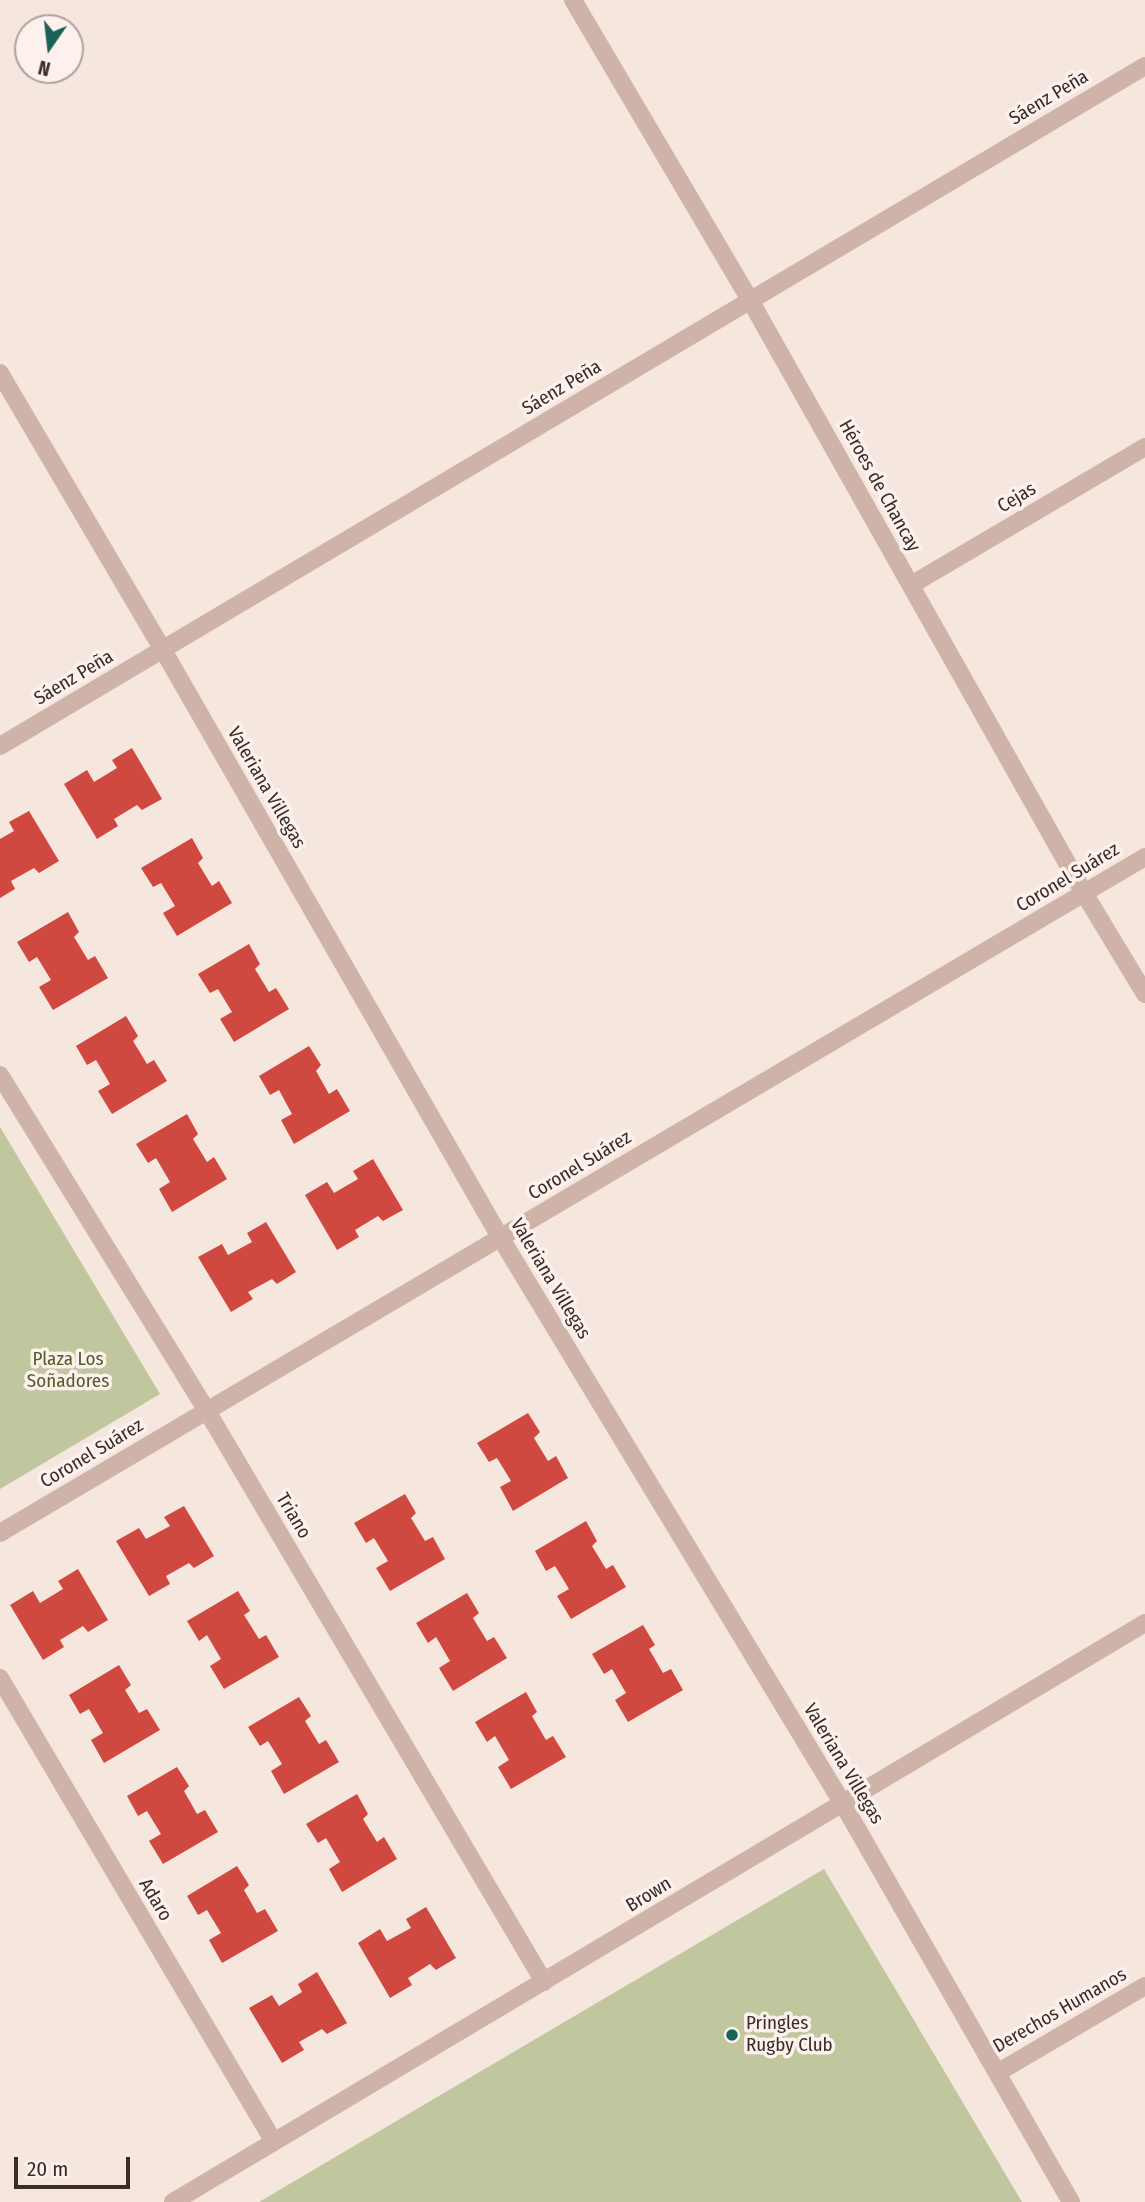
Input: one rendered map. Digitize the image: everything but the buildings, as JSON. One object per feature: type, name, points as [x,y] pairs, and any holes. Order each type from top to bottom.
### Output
[{"type":"street","name":"Héroes de Chancay","points":[[580,3],[1084,893],[1145,994]]},
{"type":"street","name":"Sáenz Peña","points":[[0,746],[1145,66]]},
{"type":"street","name":"Valeriana Villegas","points":[[0,373],[163,650],[500,1237],[843,1804],[1070,2202]]},
{"type":"street","name":"Cejas","points":[[911,585],[1145,447]]},
{"type":"street","name":"Coronel Suárez","points":[[0,1533],[1145,857]]},
{"type":"street","name":"Triano","points":[[0,1075],[207,1411],[544,1982]]},
{"type":"street","name":"Brown","points":[[173,2202],[1145,1623]]},
{"type":"street","name":"Adaro","points":[[0,1678],[274,2142]]},
{"type":"street","name":"Derechos Humanos","points":[[997,2073],[1145,1986]]},
{"type":"green space","name":"Plaza Los Soñadores","points":[[0,1127],[160,1394],[0,1489]]},
{"type":"green space","name":"Pringles Rugby Club","points":[[824,1869],[1022,2202],[259,2202]]},
{"type":"place","name":"Pringles Rugby Club","points":[[732,2035]]}]
